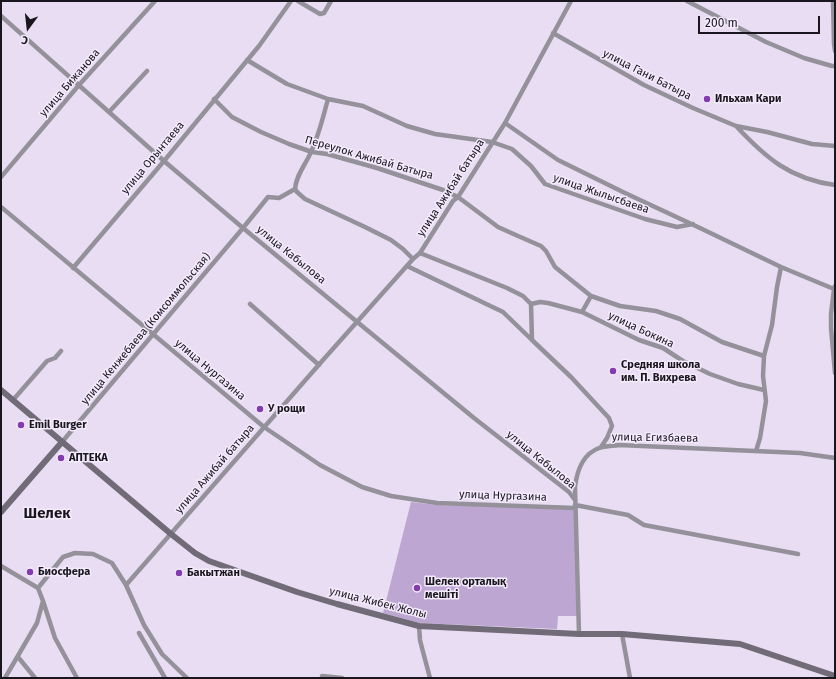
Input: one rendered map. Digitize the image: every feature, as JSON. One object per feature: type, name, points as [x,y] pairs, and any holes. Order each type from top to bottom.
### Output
[{"type":"main road","name":"улица Жибек Жолы","points":[[1,390],[195,553],[209,560],[297,592],[420,626],[579,634],[622,634],[740,644],[835,676]]},
{"type":"main road","points":[[1,512],[62,442]]},
{"type":"street","name":"улица Бижанова","points":[[1,178],[79,85],[154,1]]},
{"type":"street","name":"улица Орынтаева","points":[[73,268],[259,46],[291,1]]},
{"type":"street","points":[[298,1],[322,14],[331,1]]},
{"type":"street","name":"улица Ажибай батыра","points":[[126,585],[357,321],[420,253],[453,201],[458,197],[505,122],[571,1]]},
{"type":"street","points":[[687,1],[766,42],[804,58],[835,66]]},
{"type":"street","points":[[833,1],[835,51]]},
{"type":"street","name":"улица Кабылова","points":[[1,16],[164,161],[474,418],[568,492],[575,504]]},
{"type":"street","name":"улица Гани Батыра","points":[[553,33],[644,85],[736,126],[767,132],[812,144],[835,146]]},
{"type":"street","name":"улица Жылысбаева","points":[[247,60],[287,84],[328,99],[363,106],[407,126],[435,134],[492,142],[512,149],[531,166],[545,184],[645,219],[677,227],[693,224]]},
{"type":"street","points":[[109,112],[147,72]]},
{"type":"street","name":"Переулок Ажибай Батыра","points":[[214,99],[232,117],[289,144],[312,152],[327,154],[377,168],[443,190],[458,197],[498,227],[541,246],[546,251],[553,265],[591,296]]},
{"type":"street","points":[[328,99],[312,152],[298,177],[295,189],[305,199],[365,226],[391,240],[413,259]]},
{"type":"street","name":"улица Жылысбаева","points":[[505,122],[558,160],[781,267],[834,288]]},
{"type":"street","name":"улица Гани Батыра","points":[[736,126],[764,154],[785,169],[805,178],[835,185]]},
{"type":"street","name":"улица Кенжебаева (Комсоммольская)","points":[[62,442],[268,197],[279,198],[295,189]]},
{"type":"street","name":"улица Нургазина","points":[[1,207],[264,427],[320,465],[362,487],[391,496],[437,503],[575,504],[628,515],[644,524],[798,554]]},
{"type":"street","points":[[420,253],[507,288],[523,296],[531,304],[532,340]]},
{"type":"street","points":[[407,266],[503,312],[571,377],[610,418],[612,426],[601,447]]},
{"type":"street","points":[[756,451],[760,438],[766,401],[763,376],[764,356],[772,326],[781,267]]},
{"type":"street","points":[[834,288],[831,328],[835,373]]},
{"type":"street","points":[[582,312],[591,296],[620,306],[656,311],[680,319],[722,342],[764,356]]},
{"type":"street","name":"улица Бокина","points":[[531,304],[540,302],[548,303],[582,312],[639,340],[663,348],[683,361],[710,374],[738,384],[764,390]]},
{"type":"street","points":[[250,304],[319,365]]},
{"type":"street","points":[[13,400],[47,361],[55,358],[61,351]]},
{"type":"street","name":"улица Егизбаева","points":[[579,634],[574,487],[579,467],[591,452],[601,447],[619,445],[800,453],[835,458]]},
{"type":"street","points":[[38,588],[63,557],[75,553],[93,554],[112,563],[126,585],[144,625],[162,654],[187,678]]},
{"type":"street","points":[[1,566],[38,588],[44,601],[55,638],[77,678]]},
{"type":"street","points":[[5,678],[37,623],[44,601]]},
{"type":"street","points":[[420,626],[420,640],[430,678]]},
{"type":"street","points":[[139,633],[165,678]]},
{"type":"street","points":[[622,634],[630,678]]},
{"type":"street","points":[[18,657],[35,678]]},
{"type":"street","points":[[322,676],[342,678]]},
{"type":"shaded area","points":[[411,502],[436,505],[575,509],[577,616],[558,616],[557,629],[420,623],[383,613]]},
{"type":"place","name":"Ильхам Кари","points":[[707,99]]},
{"type":"place","name":"Средняя школа им. П. Вихрева","points":[[613,371]]},
{"type":"place","name":"У рощи","points":[[260,409]]},
{"type":"place","name":"Emil Burger","points":[[21,425]]},
{"type":"place","name":"АПТЕКА","points":[[61,458]]},
{"type":"place","name":"Биосфера","points":[[30,572]]},
{"type":"place","name":"Бакытжан","points":[[179,573]]},
{"type":"place","name":"Шелек орталық мешіті","points":[[417,588]]},
{"type":"district","name":"Шелек","points":[[47,514]]}]
